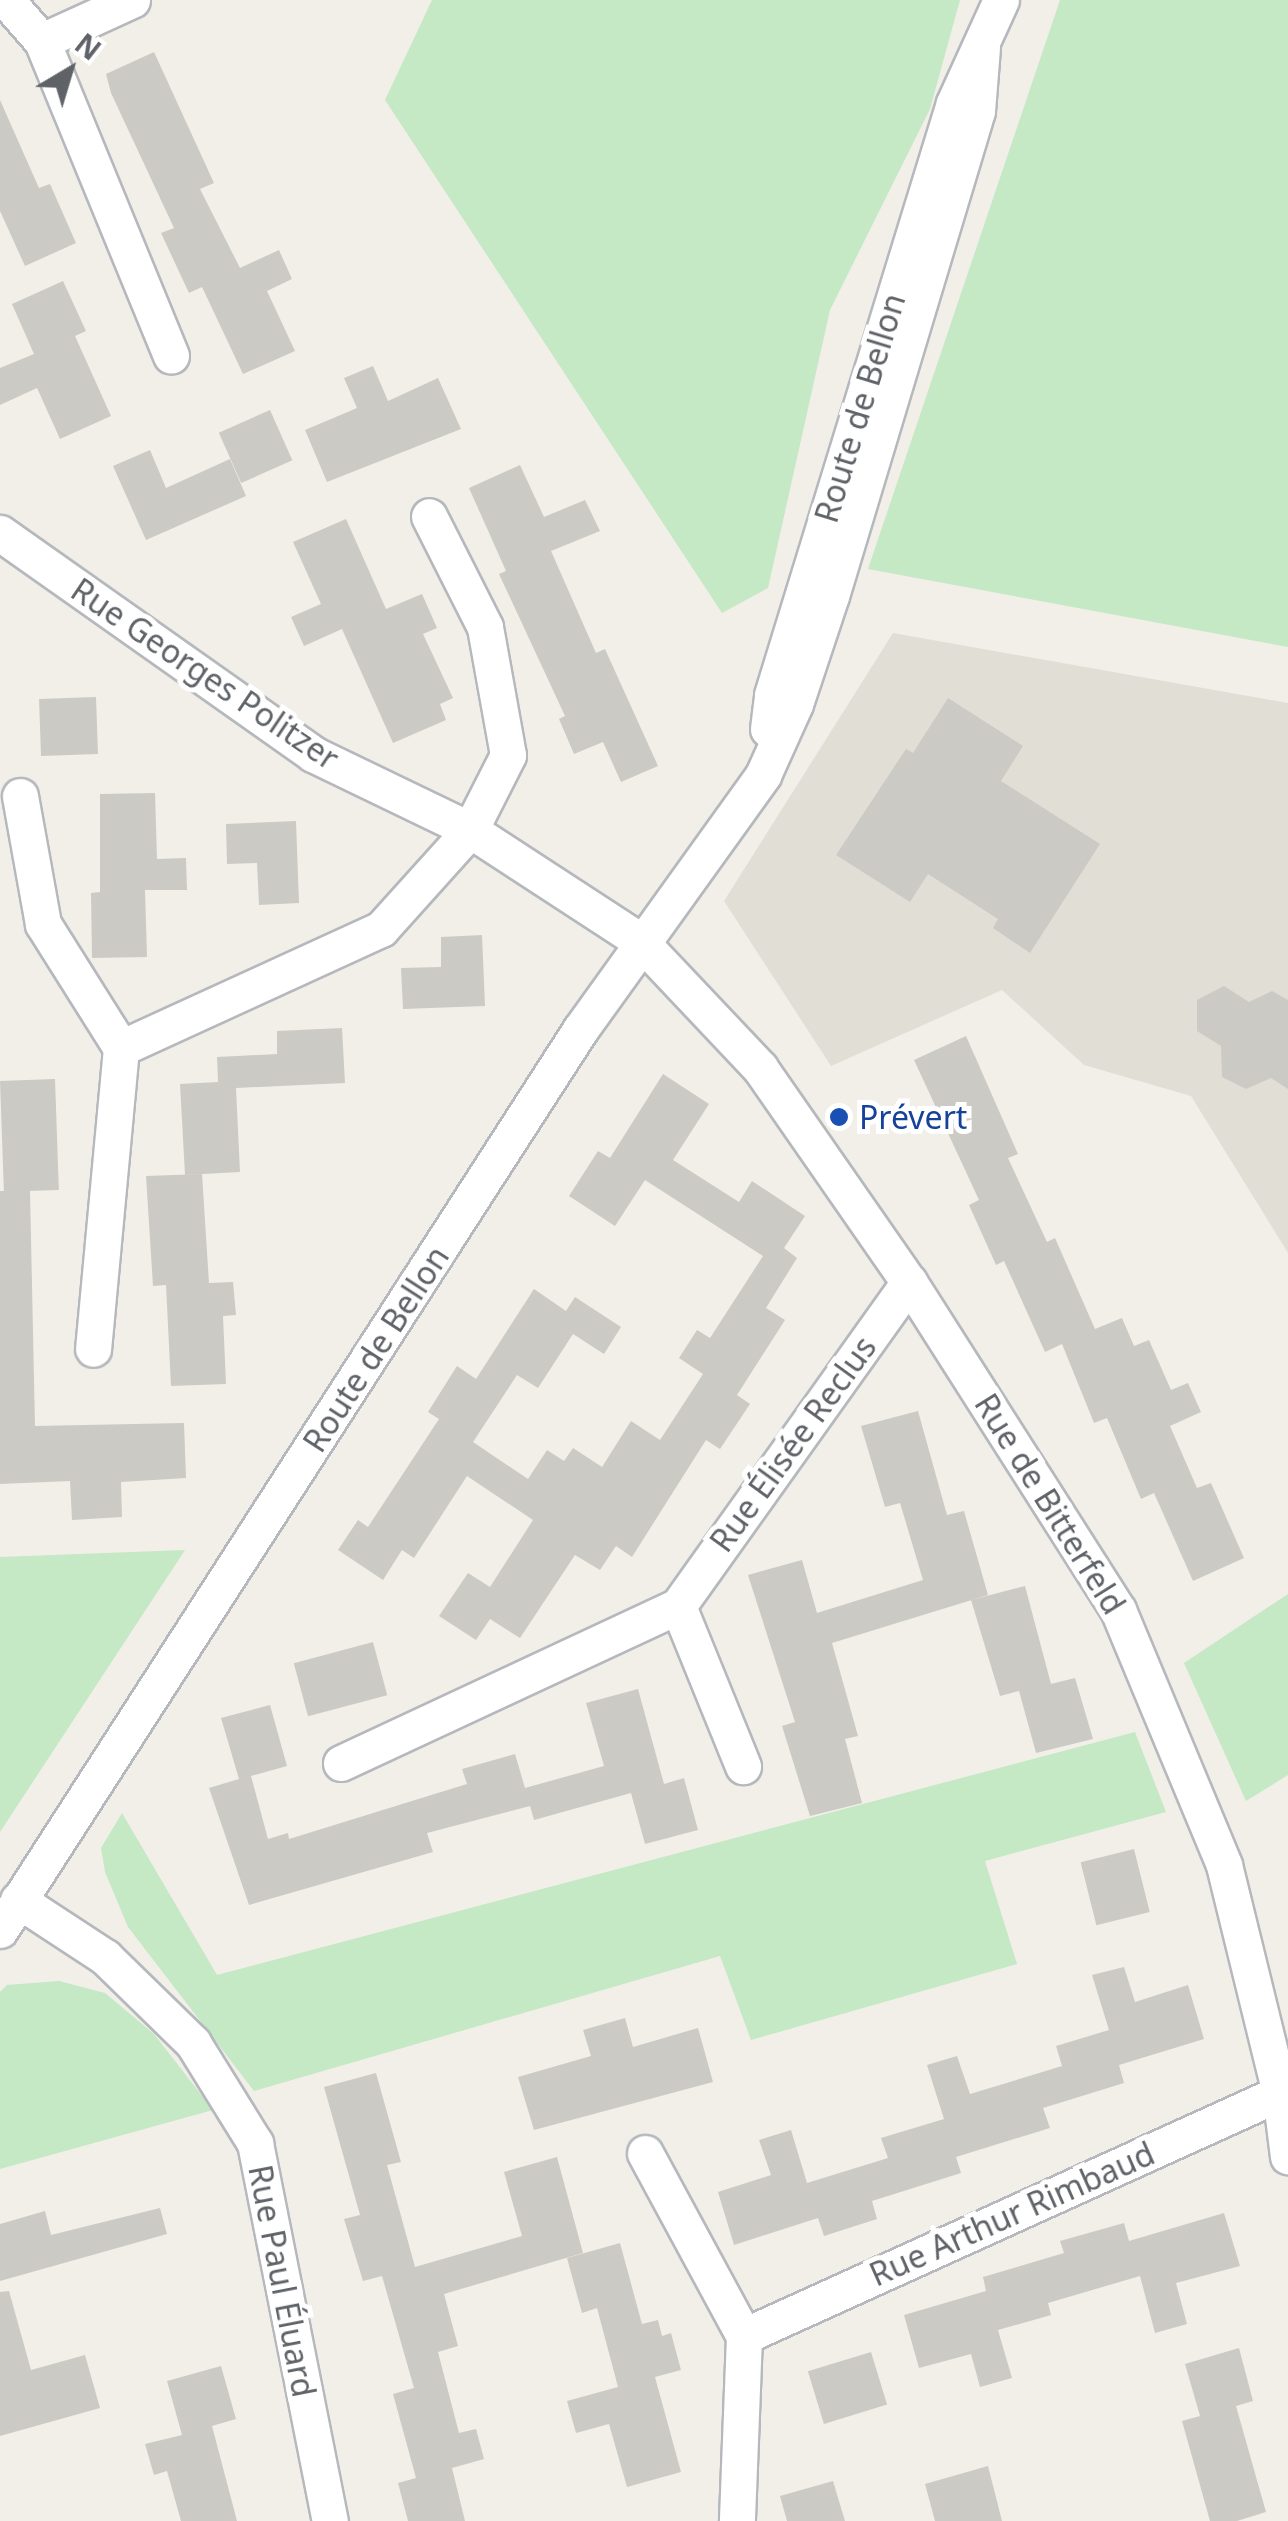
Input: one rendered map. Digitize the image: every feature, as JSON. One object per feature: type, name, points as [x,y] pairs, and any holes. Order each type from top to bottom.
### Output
[{"type":"street","points":[[6,0],[42,41],[171,356]]},
{"type":"street","points":[[42,41],[132,0]]},
{"type":"street","name":"Route de Bellon","points":[[9,1915],[640,941],[763,775],[772,695],[954,103],[1001,0]]},
{"type":"street","points":[[122,1048],[381,930],[470,830],[508,756],[485,627],[429,516]]},
{"type":"street","name":"Rue Georges Politzer","points":[[0,533],[313,754],[470,830],[640,941]]},
{"type":"street","points":[[20,796],[42,924],[122,1048],[93,1349]]},
{"type":"street","name":"Rue de Bitterfeld","points":[[640,941],[760,1068],[909,1282],[1118,1610],[1224,1865],[1280,2092],[1288,2156]]},
{"type":"street","name":"Rue Élisée Reclus","points":[[340,1763],[678,1606],[909,1282]]},
{"type":"street","points":[[678,1606],[743,1766]]},
{"type":"street","name":"Rue Paul Éluard","points":[[9,1915],[105,1957],[194,2043],[255,2142],[330,2521]]},
{"type":"street","name":"Rue Arthur Rimbaud","points":[[744,2336],[1280,2092]]},
{"type":"street","points":[[645,2154],[744,2336],[737,2521]]},
{"type":"shaded area","points":[[893,633],[1288,703],[1288,1253],[1191,1096],[1084,1065],[1002,990],[831,1066],[724,901]]},
{"type":"green space","points":[[432,0],[960,0],[930,109],[830,310],[768,588],[722,613],[385,100]]},
{"type":"green space","points":[[1060,0],[1288,0],[1288,647],[868,569]]},
{"type":"green space","points":[[185,1550],[0,1832],[0,1557]]},
{"type":"green space","points":[[1288,1594],[1288,1775],[1246,1801],[1184,1663]]},
{"type":"green space","points":[[1135,1732],[1166,1812],[985,1861],[1017,1964],[751,2040],[720,1956],[254,2091],[128,1927],[105,1872],[101,1848],[122,1813],[217,1975]]},
{"type":"green space","points":[[59,1981],[105,1993],[154,2034],[213,2110],[0,2169],[0,1992],[7,1985]]},
{"type":"building","points":[[154,52],[214,183],[200,189],[240,268],[279,250],[292,279],[267,291],[295,351],[243,374],[202,287],[189,293],[161,233],[174,228],[111,93],[106,74]]},
{"type":"building","points":[[0,100],[39,188],[50,184],[76,243],[25,266],[0,211]]},
{"type":"building","points":[[63,281],[86,331],[75,336],[111,416],[60,439],[37,388],[0,405],[0,368],[34,354],[12,304]]},
{"type":"building","points":[[373,366],[388,401],[438,378],[461,429],[327,482],[305,430],[357,408],[344,378]]},
{"type":"building","points":[[270,410],[292,460],[241,483],[219,433]]},
{"type":"building","points":[[150,450],[166,488],[230,459],[246,496],[146,540],[113,466]]},
{"type":"building","points":[[520,465],[544,517],[585,500],[600,531],[551,551],[596,653],[605,649],[658,766],[621,782],[603,742],[574,754],[559,719],[565,716],[499,574],[506,571],[469,488]]},
{"type":"building","points":[[346,519],[386,609],[422,594],[437,628],[423,634],[453,698],[440,704],[446,720],[393,743],[342,629],[304,646],[291,617],[321,604],[293,542]]},
{"type":"building","points":[[96,697],[98,754],[41,756],[39,699]]},
{"type":"building","points":[[948,698],[1023,746],[1001,781],[1100,844],[1030,953],[993,928],[998,919],[928,874],[910,902],[836,855],[906,749],[913,753]]},
{"type":"building","points":[[155,793],[157,859],[186,858],[187,890],[145,890],[147,957],[92,958],[91,893],[100,892],[100,794]]},
{"type":"building","points":[[296,821],[299,903],[259,905],[257,863],[227,864],[226,824]]},
{"type":"building","points":[[482,935],[485,1006],[403,1009],[401,968],[441,967],[441,937]]},
{"type":"building","points":[[1224,986],[1249,1002],[1272,991],[1288,1000],[1288,1089],[1271,1078],[1246,1089],[1222,1077],[1221,1046],[1197,1031],[1197,1000]]},
{"type":"building","points":[[342,1028],[345,1083],[236,1088],[240,1172],[185,1175],[180,1084],[218,1082],[217,1057],[277,1054],[277,1031]]},
{"type":"building","points":[[966,1036],[1018,1154],[1008,1158],[1047,1242],[1055,1238],[1095,1329],[1122,1318],[1134,1346],[1149,1340],[1171,1390],[1188,1383],[1201,1412],[1170,1426],[1197,1488],[1211,1483],[1244,1558],[1193,1581],[1154,1493],[1141,1499],[1107,1418],[1094,1423],[1062,1344],[1045,1352],[1004,1261],[996,1265],[969,1205],[979,1200],[914,1060]]},
{"type":"building","points":[[663,1074],[709,1104],[673,1160],[739,1202],[752,1181],[805,1216],[784,1248],[797,1258],[766,1308],[785,1320],[737,1395],[750,1404],[720,1449],[706,1440],[632,1557],[616,1546],[600,1570],[575,1555],[520,1638],[490,1619],[476,1640],[439,1616],[468,1573],[490,1587],[533,1520],[467,1476],[414,1558],[402,1550],[383,1580],[338,1550],[358,1520],[368,1527],[439,1419],[428,1412],[457,1366],[476,1379],[534,1289],[566,1311],[575,1297],[621,1327],[604,1354],[573,1334],[538,1388],[517,1375],[473,1442],[528,1479],[547,1450],[564,1461],[573,1448],[602,1467],[631,1421],[660,1440],[703,1374],[679,1358],[697,1330],[710,1338],[763,1256],[645,1180],[615,1226],[569,1196],[598,1151],[610,1158]]},
{"type":"building","points":[[55,1079],[59,1190],[4,1192],[0,1081]]},
{"type":"building","points":[[202,1174],[209,1283],[233,1282],[236,1315],[223,1316],[226,1384],[171,1386],[166,1285],[153,1286],[146,1176]]},
{"type":"building","points":[[0,1191],[30,1191],[35,1426],[184,1423],[186,1478],[121,1482],[122,1517],[72,1520],[70,1481],[0,1484]]},
{"type":"building","points":[[918,1411],[947,1515],[964,1511],[988,1595],[832,1643],[858,1736],[845,1739],[862,1803],[810,1816],[782,1726],[795,1722],[748,1575],[802,1560],[817,1613],[923,1580],[900,1503],[885,1507],[861,1426]]},
{"type":"building","points":[[1025,1586],[1051,1684],[1075,1678],[1093,1739],[1036,1753],[1019,1691],[1000,1696],[971,1600]]},
{"type":"building","points":[[373,1642],[387,1695],[308,1716],[294,1663]]},
{"type":"building","points":[[638,1689],[664,1784],[684,1778],[698,1830],[645,1844],[631,1793],[534,1820],[530,1806],[427,1833],[433,1852],[249,1905],[209,1788],[239,1779],[221,1718],[270,1705],[287,1766],[251,1776],[268,1839],[288,1833],[289,1839],[467,1784],[462,1769],[515,1754],[525,1788],[604,1766],[586,1703]]},
{"type":"building","points":[[1134,1849],[1150,1912],[1096,1925],[1081,1862]]},
{"type":"building","points":[[1124,1967],[1135,2002],[1188,1985],[1204,2039],[1119,2065],[1124,2083],[1043,2108],[1050,2128],[956,2157],[961,2173],[872,2201],[877,2219],[824,2236],[818,2218],[734,2245],[718,2192],[771,2175],[759,2140],[791,2130],[807,2183],[888,2158],[881,2138],[944,2119],[927,2065],[957,2056],[970,2094],[1062,2066],[1056,2046],[1109,2030],[1092,1975]]},
{"type":"building","points":[[625,2018],[633,2047],[698,2028],[713,2082],[534,2130],[518,2077],[591,2056],[583,2030]]},
{"type":"building","points":[[376,2073],[401,2162],[387,2165],[415,2267],[522,2236],[504,2172],[557,2157],[583,2253],[444,2294],[458,2346],[438,2352],[459,2433],[476,2429],[484,2459],[452,2468],[465,2521],[408,2521],[398,2483],[416,2478],[393,2394],[414,2388],[382,2276],[363,2281],[344,2219],[360,2215],[324,2087]]},
{"type":"building","points":[[160,2208],[167,2234],[0,2281],[0,2224],[45,2211],[51,2235]]},
{"type":"building","points":[[1224,2213],[1240,2266],[1176,2283],[1187,2324],[1155,2333],[1140,2276],[1048,2303],[1051,2315],[998,2330],[1012,2378],[980,2387],[971,2354],[919,2368],[904,2315],[986,2291],[983,2277],[1064,2253],[1060,2241],[1124,2223],[1129,2241]]},
{"type":"building","points":[[620,2243],[642,2324],[658,2320],[662,2336],[671,2333],[681,2370],[655,2377],[681,2472],[627,2487],[609,2424],[576,2433],[567,2401],[618,2387],[597,2308],[582,2313],[567,2258]]},
{"type":"building","points":[[9,2291],[31,2370],[85,2355],[100,2408],[0,2436],[0,2292]]},
{"type":"building","points":[[1239,2348],[1253,2401],[1236,2406],[1266,2512],[1237,2521],[1210,2521],[1182,2421],[1200,2416],[1185,2364]]},
{"type":"building","points":[[871,2352],[887,2405],[824,2424],[808,2371]]},
{"type":"building","points":[[221,2366],[236,2419],[212,2426],[237,2521],[181,2521],[167,2471],[154,2475],[145,2444],[182,2435],[167,2381]]},
{"type":"building","points":[[988,2466],[1002,2521],[935,2521],[925,2484]]},
{"type":"building","points":[[833,2481],[845,2521],[787,2521],[780,2496]]},
{"type":"place","name":"Prévert","points":[[839,1117]]}]
